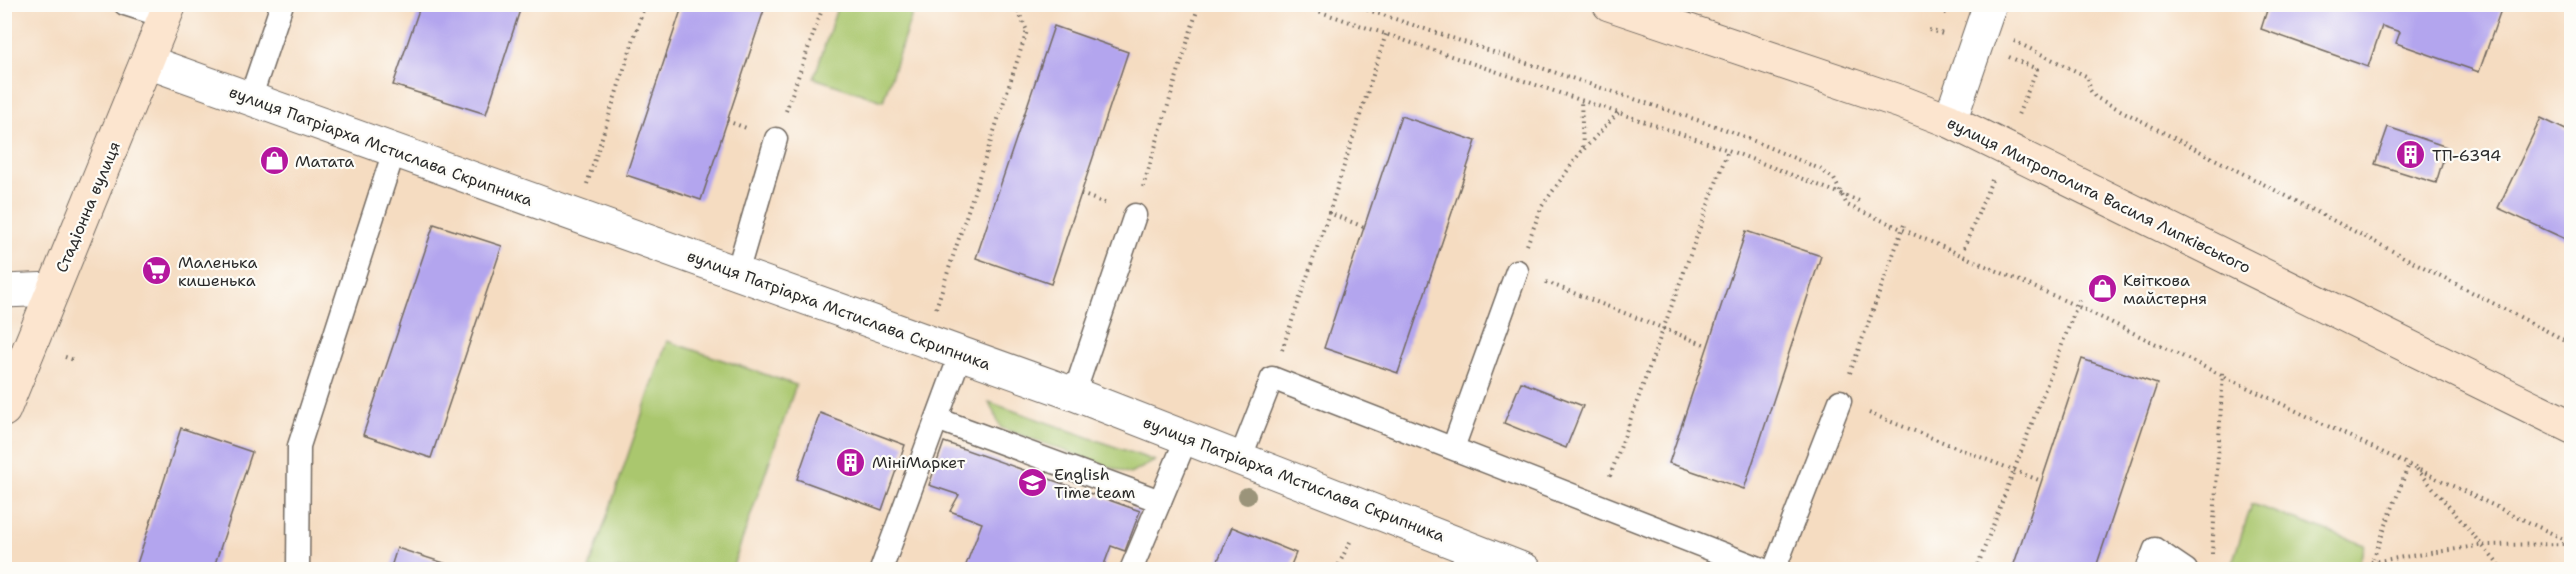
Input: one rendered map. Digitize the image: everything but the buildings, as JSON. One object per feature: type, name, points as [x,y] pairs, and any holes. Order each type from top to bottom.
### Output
[{"type":"main road","name":"вулиця Митрополита Василя Липківського","points":[[1609,4],[1901,102],[1950,121],[2571,428]]},
{"type":"main road","name":"Стадіонна вулиця","points":[[4,410],[168,11]]},
{"type":"street","points":[[1950,121],[1986,16]]},
{"type":"street","name":"вулиця Патріарха Мстислава Скрипника","points":[[148,62],[1074,394],[1525,570]]},
{"type":"street","points":[[4,291],[53,289]]},
{"type":"lane","points":[[125,4],[168,11]]},
{"type":"lane","points":[[250,99],[282,4]]},
{"type":"lane","points":[[737,273],[776,139]]},
{"type":"lane","points":[[298,570],[299,446],[394,151]]},
{"type":"lane","points":[[1074,394],[1135,214]]},
{"type":"lane","points":[[1453,448],[1517,271]]},
{"type":"lane","points":[[881,570],[961,353]]},
{"type":"lane","points":[[1240,459],[1272,378],[1764,570]]},
{"type":"lane","points":[[1774,570],[1840,401]]},
{"type":"lane","points":[[937,418],[1160,501]]},
{"type":"lane","points":[[1131,570],[1187,437]]},
{"type":"lane","points":[[2147,570],[2155,549],[2186,570]]},
{"type":"path","points":[[577,216],[645,4]]},
{"type":"path","points":[[727,121],[776,139],[824,4]]},
{"type":"path","points":[[926,341],[1027,31],[1015,4]]},
{"type":"path","points":[[1081,194],[1135,214],[1199,6],[1189,4]]},
{"type":"path","points":[[1297,4],[1728,150],[1859,201]]},
{"type":"path","points":[[1350,4],[1730,131],[1820,169],[1834,179],[1847,205],[2077,306],[2223,378],[2409,464]]},
{"type":"path","points":[[1923,4],[1986,16],[2041,53],[2088,77],[2090,90],[2095,97],[2571,344]]},
{"type":"path","points":[[1272,378],[1329,213],[1386,34]]},
{"type":"path","points":[[1581,100],[1583,149]]},
{"type":"path","points":[[1618,113],[1583,149],[1542,206],[1517,271],[1708,346]]},
{"type":"path","points":[[1600,505],[1662,327],[1728,150]]},
{"type":"path","points":[[1329,213],[1364,227]]},
{"type":"path","points":[[1905,222],[1840,401],[2041,481]]},
{"type":"path","points":[[1976,570],[2079,300]]},
{"type":"path","points":[[2211,558],[2223,372]]},
{"type":"path","points":[[2369,570],[2409,461],[2503,570]]},
{"type":"path","points":[[2415,467],[2571,544]]},
{"type":"path","points":[[2371,562],[2483,545],[2571,544]]},
{"type":"green space","points":[[838,5],[915,5],[883,101],[814,78]]},
{"type":"green space","points":[[667,341],[796,385],[732,569],[589,569]]},
{"type":"green space","points":[[989,402],[1155,461],[1130,474],[1001,428]]},
{"type":"green space","points":[[2252,504],[2365,545],[2357,569],[2230,569]]},
{"type":"place","name":"ТП-6394","points":[[2411,155]]},
{"type":"place","name":"Матата","points":[[274,161]]},
{"type":"place","name":"Маленька кишенька","points":[[157,271]]},
{"type":"place","name":"Квіткова майстерня","points":[[2102,289]]},
{"type":"place","name":"МініМаркет","points":[[851,462]]},
{"type":"place","name":"English Time team","points":[[1033,483]]}]
